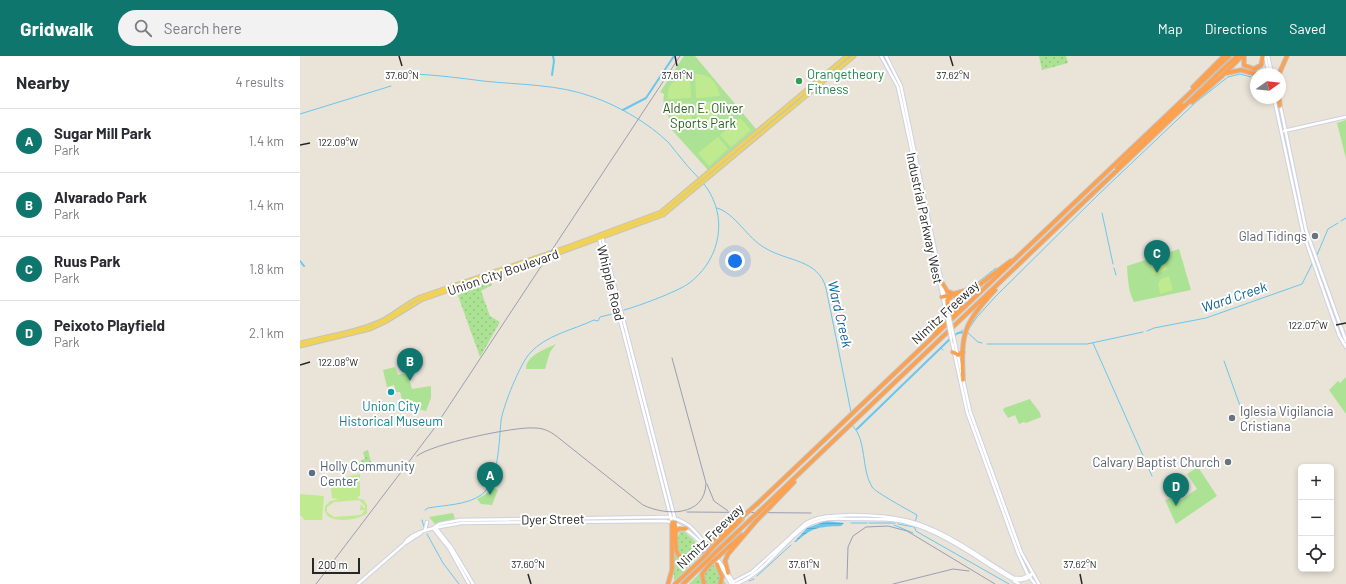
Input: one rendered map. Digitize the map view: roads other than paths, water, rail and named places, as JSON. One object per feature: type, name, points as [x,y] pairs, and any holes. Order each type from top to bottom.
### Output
[{"type":"highway","points":[[1182,101],[1182,98],[1223,56]]},
{"type":"highway","name":"Nimitz Freeway","points":[[675,584],[741,519],[1229,56]]},
{"type":"highway","points":[[770,502],[773,496],[1234,56]]},
{"type":"highway","name":"Nimitz Freeway","points":[[683,584],[1237,56]]},
{"type":"highway","points":[[1183,108],[1221,78],[1243,56]]},
{"type":"highway","points":[[1243,56],[1245,65],[1254,69],[1261,65],[1266,56]]},
{"type":"highway","points":[[1281,68],[1286,56]]},
{"type":"highway","points":[[1221,78],[1237,70],[1250,72]]},
{"type":"highway","points":[[755,507],[758,507],[990,287],[1190,96],[1190,93]]},
{"type":"highway","points":[[1157,130],[1162,128]]},
{"type":"highway","points":[[944,297],[977,286],[1030,245]]},
{"type":"highway","points":[[963,380],[963,351],[966,329],[973,315],[1010,273]]},
{"type":"highway","points":[[919,350],[962,305],[963,301],[961,297],[953,295],[947,291],[942,283]]},
{"type":"highway","points":[[948,314],[947,300],[953,295]]},
{"type":"highway","points":[[954,352],[957,355],[963,351]]},
{"type":"highway","points":[[704,584],[702,574],[710,564],[770,507],[804,472],[806,468]]},
{"type":"highway","points":[[674,523],[676,531],[676,550],[681,557],[691,559],[741,519],[758,503]]},
{"type":"highway","points":[[728,573],[725,561],[728,554],[757,520]]},
{"type":"highway","points":[[668,584],[672,570],[674,523]]},
{"type":"highway","points":[[676,531],[680,528],[686,529]]},
{"type":"highway","points":[[717,564],[722,577],[720,584]]},
{"type":"main road","points":[[708,176],[743,143],[847,56]]},
{"type":"main road","points":[[708,176],[854,56]]},
{"type":"main road","name":"Industrial Parkway West","points":[[881,56],[898,87],[948,314]]},
{"type":"main road","name":"Industrial Parkway West","points":[[886,56],[896,72],[901,86],[967,412],[1018,553],[1035,584]]},
{"type":"main road","points":[[1266,56],[1268,68]]},
{"type":"main road","points":[[1266,56],[1270,68]]},
{"type":"main road","points":[[1276,104],[1307,235],[1346,341]]},
{"type":"main road","points":[[1280,106],[1283,131],[1303,233],[1338,331],[1346,347]]},
{"type":"main road","points":[[1283,131],[1346,117]]},
{"type":"main road","points":[[742,149],[743,143]]},
{"type":"main road","name":"Union City Boulevard","points":[[300,346],[370,329],[385,322],[421,300],[516,266],[548,257],[661,212],[708,176]]},
{"type":"main road","name":"Union City Boulevard","points":[[300,343],[372,324],[390,316],[408,303],[420,297],[600,236]]},
{"type":"main road","name":"Whipple Road","points":[[600,236],[674,523]]},
{"type":"main road","name":"Industrial Parkway West","points":[[953,344],[973,420],[1030,575],[1039,584]]},
{"type":"main road","name":"Dyer Street","points":[[358,584],[408,539],[434,527],[460,520],[658,516],[673,518]]},
{"type":"main road","points":[[733,584],[752,572],[808,525],[832,518],[872,517],[909,522],[925,527],[1014,578],[1023,578],[1030,575]]},
{"type":"main road","points":[[673,518],[693,529],[728,573],[733,584]]},
{"type":"main road","points":[[520,523],[524,519]]},
{"type":"main road","name":"Dyer Street","points":[[434,527],[462,523],[662,521],[674,523]]},
{"type":"main road","points":[[425,531],[428,522]]},
{"type":"main road","points":[[674,523],[686,529],[701,543],[733,584]]},
{"type":"main road","points":[[446,526],[441,531],[473,584]]},
{"type":"main road","points":[[434,527],[447,541]]},
{"type":"main road","points":[[434,527],[449,548],[469,584]]},
{"type":"main road","points":[[925,527],[1019,584]]},
{"type":"main road","points":[[1012,579],[1020,581],[1030,575]]},
{"type":"water","points":[[826,521],[844,523],[841,526],[816,529],[794,542],[807,528]]},
{"type":"waterway","points":[[552,75],[554,61],[553,56]]},
{"type":"waterway","points":[[623,110],[646,98],[674,56]]},
{"type":"waterway","points":[[414,74],[553,87],[580,93],[623,110],[652,128],[668,142],[705,185],[710,193],[718,218],[719,230],[717,243],[706,265],[688,284],[675,291],[624,310]]},
{"type":"waterway","points":[[968,330],[977,317],[995,297],[1099,194],[1196,102],[1228,77],[1240,74],[1250,77]]},
{"type":"waterway","points":[[300,114],[391,86]]},
{"type":"waterway","name":"Ward Creek","points":[[717,208],[730,215],[759,244],[774,253],[809,266],[816,271],[822,279],[826,288],[851,412]]},
{"type":"waterway","points":[[1102,213],[1113,264]]},
{"type":"waterway","name":"Ward Creek","points":[[1341,221],[1346,218]]},
{"type":"waterway","name":"Ward Creek","points":[[1317,255],[1328,229],[1338,223]]},
{"type":"waterway","points":[[300,261],[304,266]]},
{"type":"waterway","name":"Ward Creek","points":[[1147,331],[1154,328],[1206,318],[1302,284],[1312,264]]},
{"type":"waterway","points":[[972,287],[996,268]]},
{"type":"waterway","points":[[1114,268],[1116,275]]},
{"type":"waterway","points":[[965,299],[970,293]]},
{"type":"waterway","points":[[425,510],[428,508],[469,501],[481,495],[487,489],[495,471],[499,450],[502,414],[517,375],[530,353],[536,347],[552,337],[594,320],[598,321],[600,317],[616,313]]},
{"type":"waterway","name":"Ward Creek","points":[[857,429],[952,337],[958,333],[965,332]]},
{"type":"waterway","name":"Ward Creek","points":[[967,332],[978,342],[982,343]]},
{"type":"waterway","name":"Ward Creek","points":[[987,344],[1087,344],[1143,332]]},
{"type":"waterway","points":[[1093,343],[1152,476]]},
{"type":"waterway","points":[[1224,361],[1243,414]]},
{"type":"waterway","points":[[853,426],[860,439],[866,472],[872,487],[917,515],[915,523]]},
{"type":"waterway","points":[[422,520],[424,527]]},
{"type":"waterway","points":[[851,523],[867,523]]},
{"type":"waterway","points":[[869,523],[895,523]]},
{"type":"waterway","points":[[898,524],[914,527]]},
{"type":"waterway","points":[[894,525],[913,533]]},
{"type":"waterway","points":[[914,526],[916,531],[1009,584]]},
{"type":"waterway","points":[[427,534],[443,563],[459,584]]},
{"type":"waterway","points":[[757,576],[791,545]]},
{"type":"waterway","points":[[749,581],[754,579]]},
{"type":"railway","points":[[316,584],[433,430],[680,56]]},
{"type":"railway","points":[[417,456],[425,451],[455,441],[525,428],[542,429],[549,431],[557,437],[643,505],[652,509],[673,512],[692,508],[699,502],[704,494],[706,483],[672,358]]},
{"type":"railway","points":[[707,484],[714,501],[728,511]]},
{"type":"railway","points":[[687,512],[811,513]]},
{"type":"railway","points":[[847,579],[848,547],[853,536],[866,527],[888,526],[907,531],[995,584]]},
{"type":"railway","points":[[893,584],[953,569],[969,571]]},
{"type":"place","name":"Orangetheory Fitness","points":[[799,81]]},
{"type":"place","name":"Glad Tidings","points":[[1315,236]]},
{"type":"place","name":"Ruus Park","points":[[1157,273]]},
{"type":"place","name":"Alvarado Park","points":[[410,381]]},
{"type":"place","name":"Union City Historical Museum","points":[[391,392]]},
{"type":"place","name":"Iglesia Vigilancia Cristiana","points":[[1232,418]]},
{"type":"place","name":"Calvary Baptist Church","points":[[1228,462]]},
{"type":"place","name":"Holly Community Center","points":[[312,473]]},
{"type":"place","name":"Sugar Mill Park","points":[[490,495]]},
{"type":"place","name":"Peixoto Playfield","points":[[1176,506]]},
{"type":"park label","name":"Alden E. Oliver Sports Park","points":[[703,116]]}]
